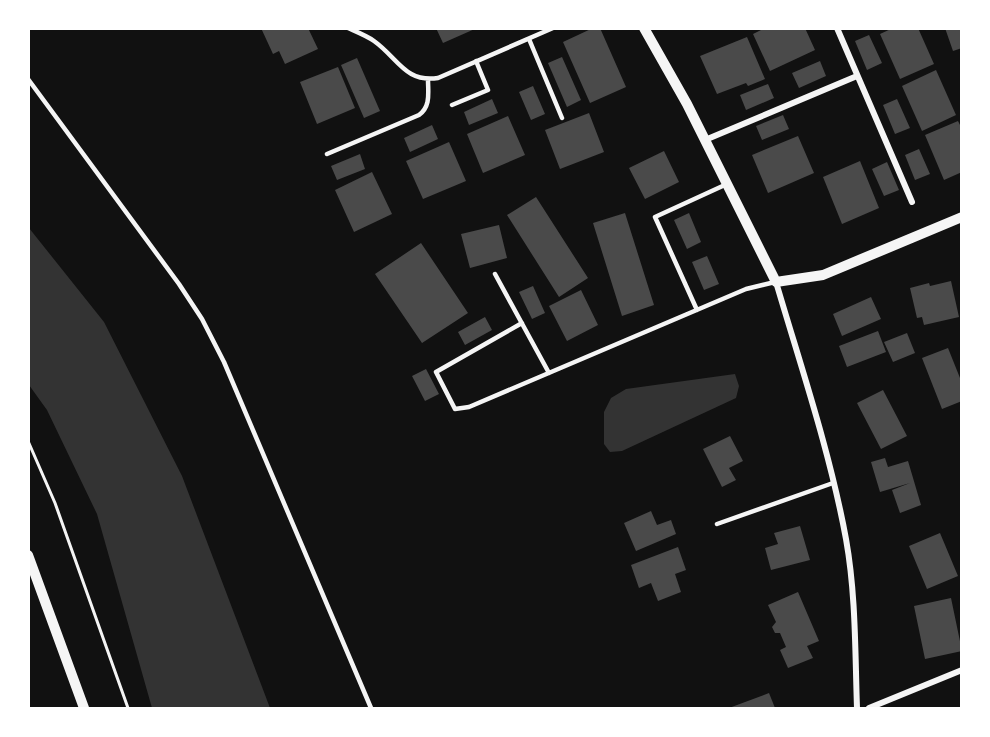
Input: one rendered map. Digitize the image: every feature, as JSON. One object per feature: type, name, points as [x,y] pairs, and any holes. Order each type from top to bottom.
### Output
[{"type":"street","points":[[644,28],[669,69],[776,282],[833,483],[846,540],[854,605],[857,708]]},
{"type":"street","points":[[837,28],[912,202]]},
{"type":"street","points":[[705,140],[856,76]]},
{"type":"street","points":[[776,282],[824,275],[962,216]]},
{"type":"street","points":[[28,555],[84,708]]},
{"type":"street","points":[[869,708],[962,670]]},
{"type":"lane","points":[[348,28],[373,40],[406,72],[417,78],[428,79],[438,78],[553,28]]},
{"type":"lane","points":[[529,39],[562,118]]},
{"type":"lane","points":[[452,105],[488,90],[476,61]]},
{"type":"lane","points":[[28,79],[179,284],[202,319],[224,362],[370,708]]},
{"type":"lane","points":[[327,154],[425,111],[428,103],[428,79]]},
{"type":"lane","points":[[697,310],[655,217],[727,184]]},
{"type":"lane","points":[[495,274],[549,374]]},
{"type":"lane","points":[[522,323],[436,372],[455,409],[470,407],[746,289],[776,282]]},
{"type":"lane","points":[[717,524],[833,483]]},
{"type":"path","points":[[28,441],[56,503],[128,708]]},
{"type":"shaded area","points":[[29,228],[104,322],[182,476],[270,708],[152,708],[97,514],[47,410],[29,385]]},
{"type":"shaded area","points":[[735,374],[739,386],[736,398],[622,451],[610,452],[604,444],[604,412],[611,398],[626,389]]},
{"type":"building","points":[[261,28],[308,28],[318,49],[285,64],[279,51],[273,54]]},
{"type":"building","points":[[436,28],[477,28],[443,43]]},
{"type":"building","points":[[593,28],[600,28],[626,87],[590,103],[563,42]]},
{"type":"building","points":[[765,28],[805,28],[815,50],[770,71],[753,34]]},
{"type":"building","points":[[893,28],[918,28],[934,64],[900,79],[880,34]]},
{"type":"building","points":[[945,28],[962,28],[962,48],[953,51]]},
{"type":"building","points":[[869,35],[882,63],[867,70],[855,41]]},
{"type":"building","points":[[747,37],[765,79],[748,86],[746,83],[717,94],[700,56]]},
{"type":"building","points":[[562,57],[581,100],[567,107],[548,63]]},
{"type":"building","points":[[357,58],[380,111],[364,118],[341,65]]},
{"type":"building","points":[[820,61],[826,76],[799,88],[792,73]]},
{"type":"building","points":[[338,67],[355,108],[317,124],[300,82]]},
{"type":"building","points":[[936,70],[956,115],[922,131],[902,86]]},
{"type":"building","points":[[768,84],[774,98],[746,110],[740,95]]},
{"type":"building","points":[[533,86],[545,114],[531,120],[519,92]]},
{"type":"building","points":[[492,99],[498,113],[469,125],[464,112]]},
{"type":"building","points":[[897,99],[910,128],[895,134],[883,105]]},
{"type":"building","points":[[589,113],[604,152],[560,169],[545,130]]},
{"type":"building","points":[[783,115],[789,129],[762,140],[756,126]]},
{"type":"building","points":[[508,116],[525,155],[483,173],[467,134]]},
{"type":"building","points":[[958,121],[962,129],[962,172],[944,180],[925,135]]},
{"type":"building","points":[[432,125],[438,139],[410,152],[404,138]]},
{"type":"building","points":[[798,136],[814,173],[768,193],[752,155]]},
{"type":"building","points":[[449,142],[466,181],[423,199],[406,161]]},
{"type":"building","points":[[919,149],[930,174],[915,180],[905,155]]},
{"type":"building","points":[[664,151],[679,182],[645,199],[629,168]]},
{"type":"building","points":[[360,154],[365,169],[337,180],[331,166]]},
{"type":"building","points":[[860,161],[879,208],[842,224],[823,177]]},
{"type":"building","points":[[887,162],[899,190],[884,196],[872,169]]},
{"type":"building","points":[[372,172],[392,214],[354,232],[335,190]]},
{"type":"building","points":[[536,197],[588,278],[559,297],[507,215]]},
{"type":"building","points":[[625,213],[654,305],[622,316],[593,223]]},
{"type":"building","points":[[689,213],[701,242],[687,249],[674,220]]},
{"type":"building","points":[[499,225],[507,258],[470,268],[461,234]]},
{"type":"building","points":[[421,243],[468,313],[422,343],[375,274]]},
{"type":"building","points":[[707,256],[719,284],[704,290],[692,262]]},
{"type":"building","points":[[951,281],[959,317],[924,325],[922,317],[917,318],[910,288]]},
{"type":"building","points":[[533,286],[545,313],[532,319],[519,292]]},
{"type":"building","points":[[581,290],[598,325],[567,341],[549,306]]},
{"type":"building","points":[[871,297],[881,319],[842,336],[833,314]]},
{"type":"building","points":[[485,317],[492,330],[465,345],[458,332]]},
{"type":"building","points":[[878,331],[886,352],[847,367],[839,346]]},
{"type":"building","points":[[907,333],[915,353],[893,362],[884,342]]},
{"type":"building","points":[[948,348],[962,383],[962,401],[942,409],[922,358]]},
{"type":"building","points":[[426,369],[439,394],[425,401],[412,376]]},
{"type":"building","points":[[883,390],[907,436],[881,449],[857,403]]},
{"type":"building","points":[[730,436],[743,461],[729,468],[736,480],[722,487],[703,449]]},
{"type":"building","points":[[885,458],[888,467],[908,461],[921,505],[900,513],[892,490],[910,483],[880,492],[871,462]]},
{"type":"building","points":[[651,511],[657,525],[671,520],[676,534],[636,551],[624,523]]},
{"type":"building","points":[[800,526],[810,560],[771,570],[765,548],[778,544],[774,533]]},
{"type":"building","points":[[940,533],[958,576],[927,589],[909,546]]},
{"type":"building","points":[[678,547],[686,570],[675,574],[681,592],[658,601],[651,583],[639,588],[631,565]]},
{"type":"building","points":[[798,592],[819,641],[807,646],[813,658],[788,668],[780,650],[786,647],[780,633],[775,633],[772,627],[776,622],[768,605]]},
{"type":"building","points":[[951,598],[962,651],[925,659],[914,606]]},
{"type":"building","points":[[769,693],[775,708],[729,708]]}]
